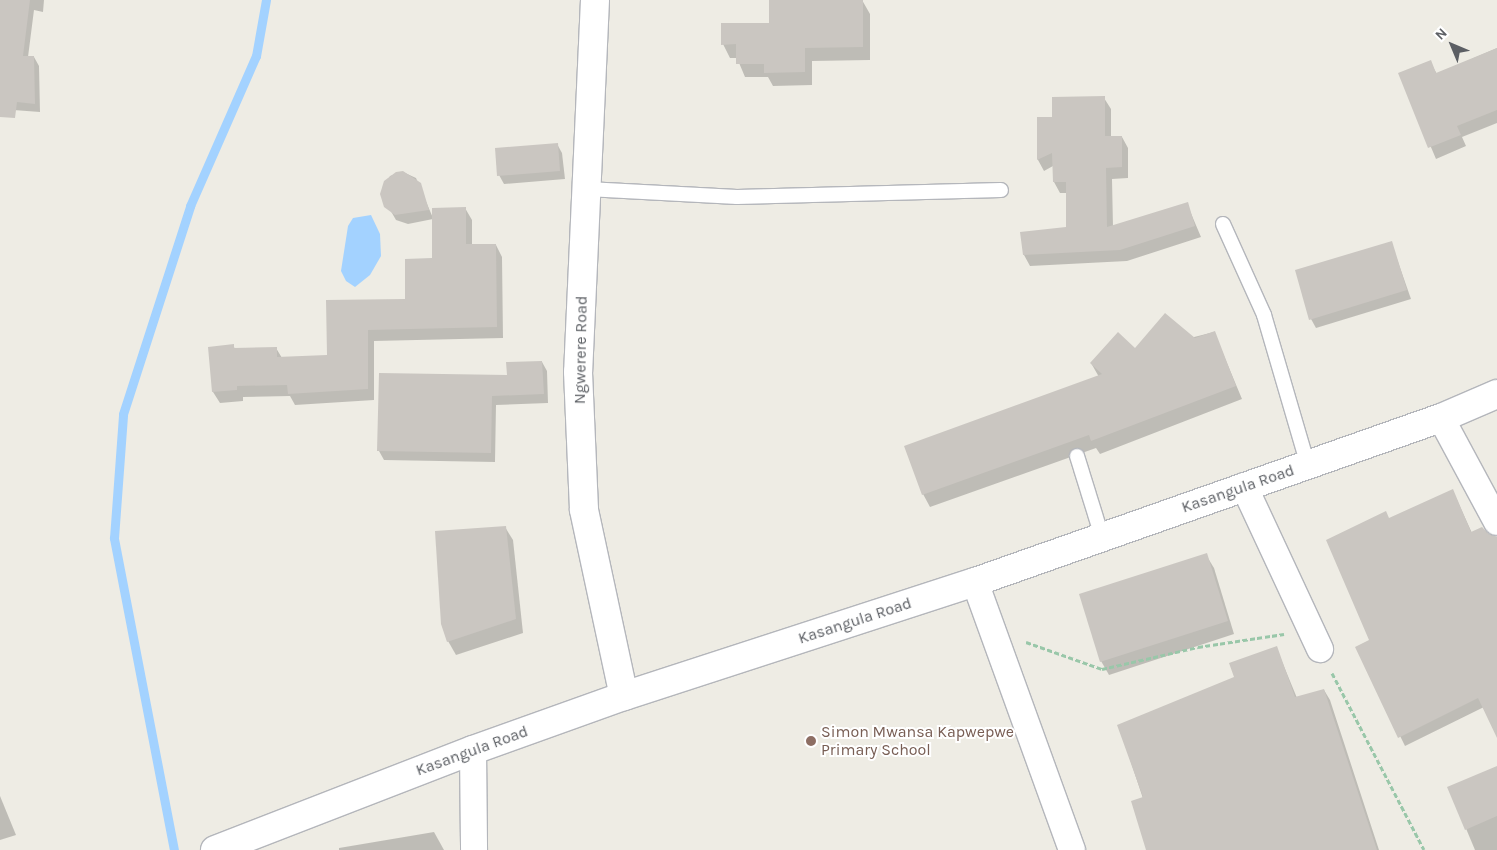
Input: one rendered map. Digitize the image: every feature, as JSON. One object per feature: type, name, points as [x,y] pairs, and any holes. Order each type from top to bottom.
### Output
[{"type":"main road","name":"Ngwerere Road","points":[[594,0],[578,372],[584,510],[624,696]]},
{"type":"main road","name":"Kasangula Road","points":[[220,848],[473,750],[624,696],[975,582],[1441,418],[1497,394]]},
{"type":"street","points":[[1441,418],[1497,522]]},
{"type":"street","points":[[1244,486],[1320,649]]},
{"type":"street","points":[[975,582],[1072,850]]},
{"type":"street","points":[[473,750],[474,850]]},
{"type":"lane","points":[[587,189],[737,197],[1001,190]]},
{"type":"lane","points":[[1223,224],[1264,315],[1308,465]]},
{"type":"lane","points":[[1077,456],[1102,537]]},
{"type":"path","points":[[994,632],[1102,669],[1198,647],[1285,634],[1320,649],[1424,850]]},
{"type":"water","points":[[371,215],[380,234],[381,256],[370,275],[355,287],[346,281],[341,271],[348,226],[353,218]]},
{"type":"building","points":[[0,0],[30,0],[23,56],[34,56],[35,104],[17,102],[15,118],[0,117]]},
{"type":"building","points":[[769,0],[863,0],[863,47],[805,48],[805,72],[764,73],[764,64],[736,64],[736,44],[721,45],[721,23],[769,23]]},
{"type":"building","points":[[1497,48],[1497,110],[1457,126],[1461,135],[1428,148],[1398,73],[1431,60],[1436,73]]},
{"type":"building","points":[[1105,96],[1105,136],[1122,136],[1122,167],[1106,168],[1107,227],[1188,202],[1195,226],[1120,250],[1023,255],[1020,232],[1066,227],[1066,182],[1053,182],[1052,153],[1037,160],[1037,117],[1052,117],[1052,97]]},
{"type":"building","points":[[558,143],[560,171],[497,176],[495,148]]},
{"type":"building","points":[[403,171],[421,183],[429,210],[395,215],[384,207],[380,194],[384,181],[396,172]]},
{"type":"building","points":[[466,207],[466,244],[496,244],[497,327],[368,330],[368,389],[288,394],[287,385],[237,386],[237,390],[212,392],[208,347],[234,344],[234,348],[277,347],[277,357],[327,355],[326,300],[405,299],[405,259],[432,258],[432,208]]},
{"type":"building","points":[[1392,241],[1407,290],[1309,320],[1295,270]]},
{"type":"building","points":[[1165,313],[1195,338],[1215,331],[1236,386],[1091,441],[1089,435],[922,495],[904,446],[1102,374],[1090,363],[1118,332],[1135,348]]},
{"type":"building","points":[[542,361],[544,394],[492,396],[491,453],[377,451],[379,373],[507,375],[506,362]]},
{"type":"building","points":[[1453,489],[1471,532],[1482,527],[1489,534],[1497,537],[1497,738],[1478,698],[1398,738],[1355,647],[1369,640],[1326,540],[1386,511],[1389,518]]},
{"type":"building","points":[[506,526],[516,619],[447,642],[441,624],[435,531]]},
{"type":"building","points":[[1207,553],[1228,621],[1100,662],[1079,594]]},
{"type":"building","points":[[1277,646],[1295,697],[1324,689],[1377,850],[1146,850],[1131,801],[1143,797],[1117,725],[1234,677],[1229,663]]},
{"type":"building","points":[[1497,766],[1497,816],[1465,830],[1447,787]]},
{"type":"waterway","points":[[174,850],[114,538],[123,414],[190,206],[256,56],[266,0]]},
{"type":"place","name":"Simon Mwansa Kapwepwe Primary School","points":[[811,741]]}]
